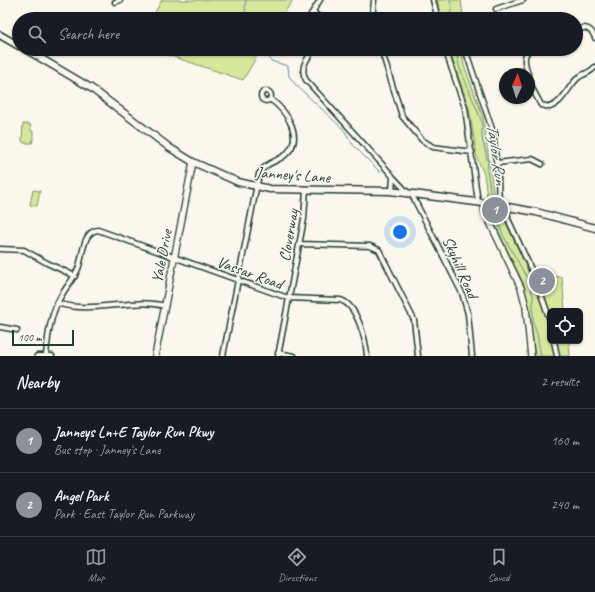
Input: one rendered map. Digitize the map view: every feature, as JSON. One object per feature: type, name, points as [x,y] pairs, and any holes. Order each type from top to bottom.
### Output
[{"type":"main road","points":[[0,35],[12,42]]},
{"type":"main road","name":"Janney's Lane","points":[[37,56],[91,88],[150,135],[193,162],[238,182],[270,189],[392,191],[410,193],[507,206],[552,216],[595,228]]},
{"type":"street","points":[[313,12],[320,0]]},
{"type":"street","points":[[373,12],[374,0]]},
{"type":"street","points":[[433,0],[436,12]]},
{"type":"street","points":[[496,9],[523,0]]},
{"type":"street","points":[[583,28],[594,31],[595,38]]},
{"type":"street","name":"Skyhill Road","points":[[310,56],[304,65],[304,76],[306,80],[393,177],[410,193],[462,293],[468,314],[472,356]]},
{"type":"street","points":[[383,56],[402,116],[422,140],[433,147],[472,152]]},
{"type":"street","points":[[447,56],[465,108],[481,203],[523,292],[531,356]]},
{"type":"street","points":[[467,56],[490,120],[497,163],[499,205]]},
{"type":"street","points":[[525,56],[524,59],[526,68]]},
{"type":"street","points":[[535,94],[541,105],[550,107],[567,94],[580,77],[590,72],[595,67]]},
{"type":"street","points":[[223,356],[256,186],[261,171],[286,154],[293,139],[291,121],[286,114],[270,99]]},
{"type":"street","points":[[497,163],[532,159],[542,164]]},
{"type":"street","name":"Yale Drive","points":[[155,356],[193,162]]},
{"type":"street","points":[[392,191],[393,177]]},
{"type":"street","name":"Cloverway","points":[[278,354],[304,219],[306,189]]},
{"type":"street","points":[[507,206],[508,220],[536,280],[547,311]]},
{"type":"street","name":"Vassar Road","points":[[75,276],[88,236],[93,231],[98,230],[288,298],[340,300],[348,304],[363,333],[367,356]]},
{"type":"street","points":[[299,244],[370,246],[379,250],[414,320],[418,356]]},
{"type":"street","points":[[0,248],[24,250],[47,264],[75,276],[57,303],[51,319],[46,355]]},
{"type":"street","points":[[57,303],[82,308],[103,307],[138,302],[165,306]]},
{"type":"street","points":[[0,327],[18,330]]},
{"type":"street","points":[[555,344],[557,356]]},
{"type":"street","points":[[278,354],[294,356]]},
{"type":"street","points":[[37,356],[52,356]]},
{"type":"green space","points":[[162,0],[293,0],[285,12],[155,12]]},
{"type":"green space","points":[[437,0],[461,0],[462,12],[440,12]]},
{"type":"green space","points":[[171,56],[257,56],[243,80]]},
{"type":"green space","points":[[451,56],[462,56],[464,65],[483,117],[494,197],[487,196],[484,174],[477,158],[469,108]]},
{"type":"green space","points":[[23,124],[30,124],[31,131],[33,131],[32,143],[24,143],[22,141]]},
{"type":"green space","points":[[33,190],[40,191],[37,206],[30,205]]},
{"type":"green space","points":[[491,209],[500,210],[530,275],[562,277],[565,308],[547,308],[547,344],[569,344],[570,356],[535,356],[524,285],[489,212]]},
{"type":"waterway","points":[[246,0],[246,12]]},
{"type":"waterway","name":"Taylor Run","points":[[450,0],[452,8],[451,12]]},
{"type":"waterway","points":[[268,56],[271,61],[288,66],[289,76],[295,84],[344,130],[353,145],[381,173]]},
{"type":"waterway","name":"Taylor Run","points":[[457,56],[459,66],[482,122],[482,137],[488,163],[487,170],[491,195]]},
{"type":"waterway","name":"Taylor Run","points":[[495,214],[503,235],[527,278],[533,296],[533,322],[541,356]]},
{"type":"place","name":"Janneys Ln+E Taylor Run Pkwy","points":[[495,210]]},
{"type":"place","name":"Angel Park","points":[[542,281]]}]
